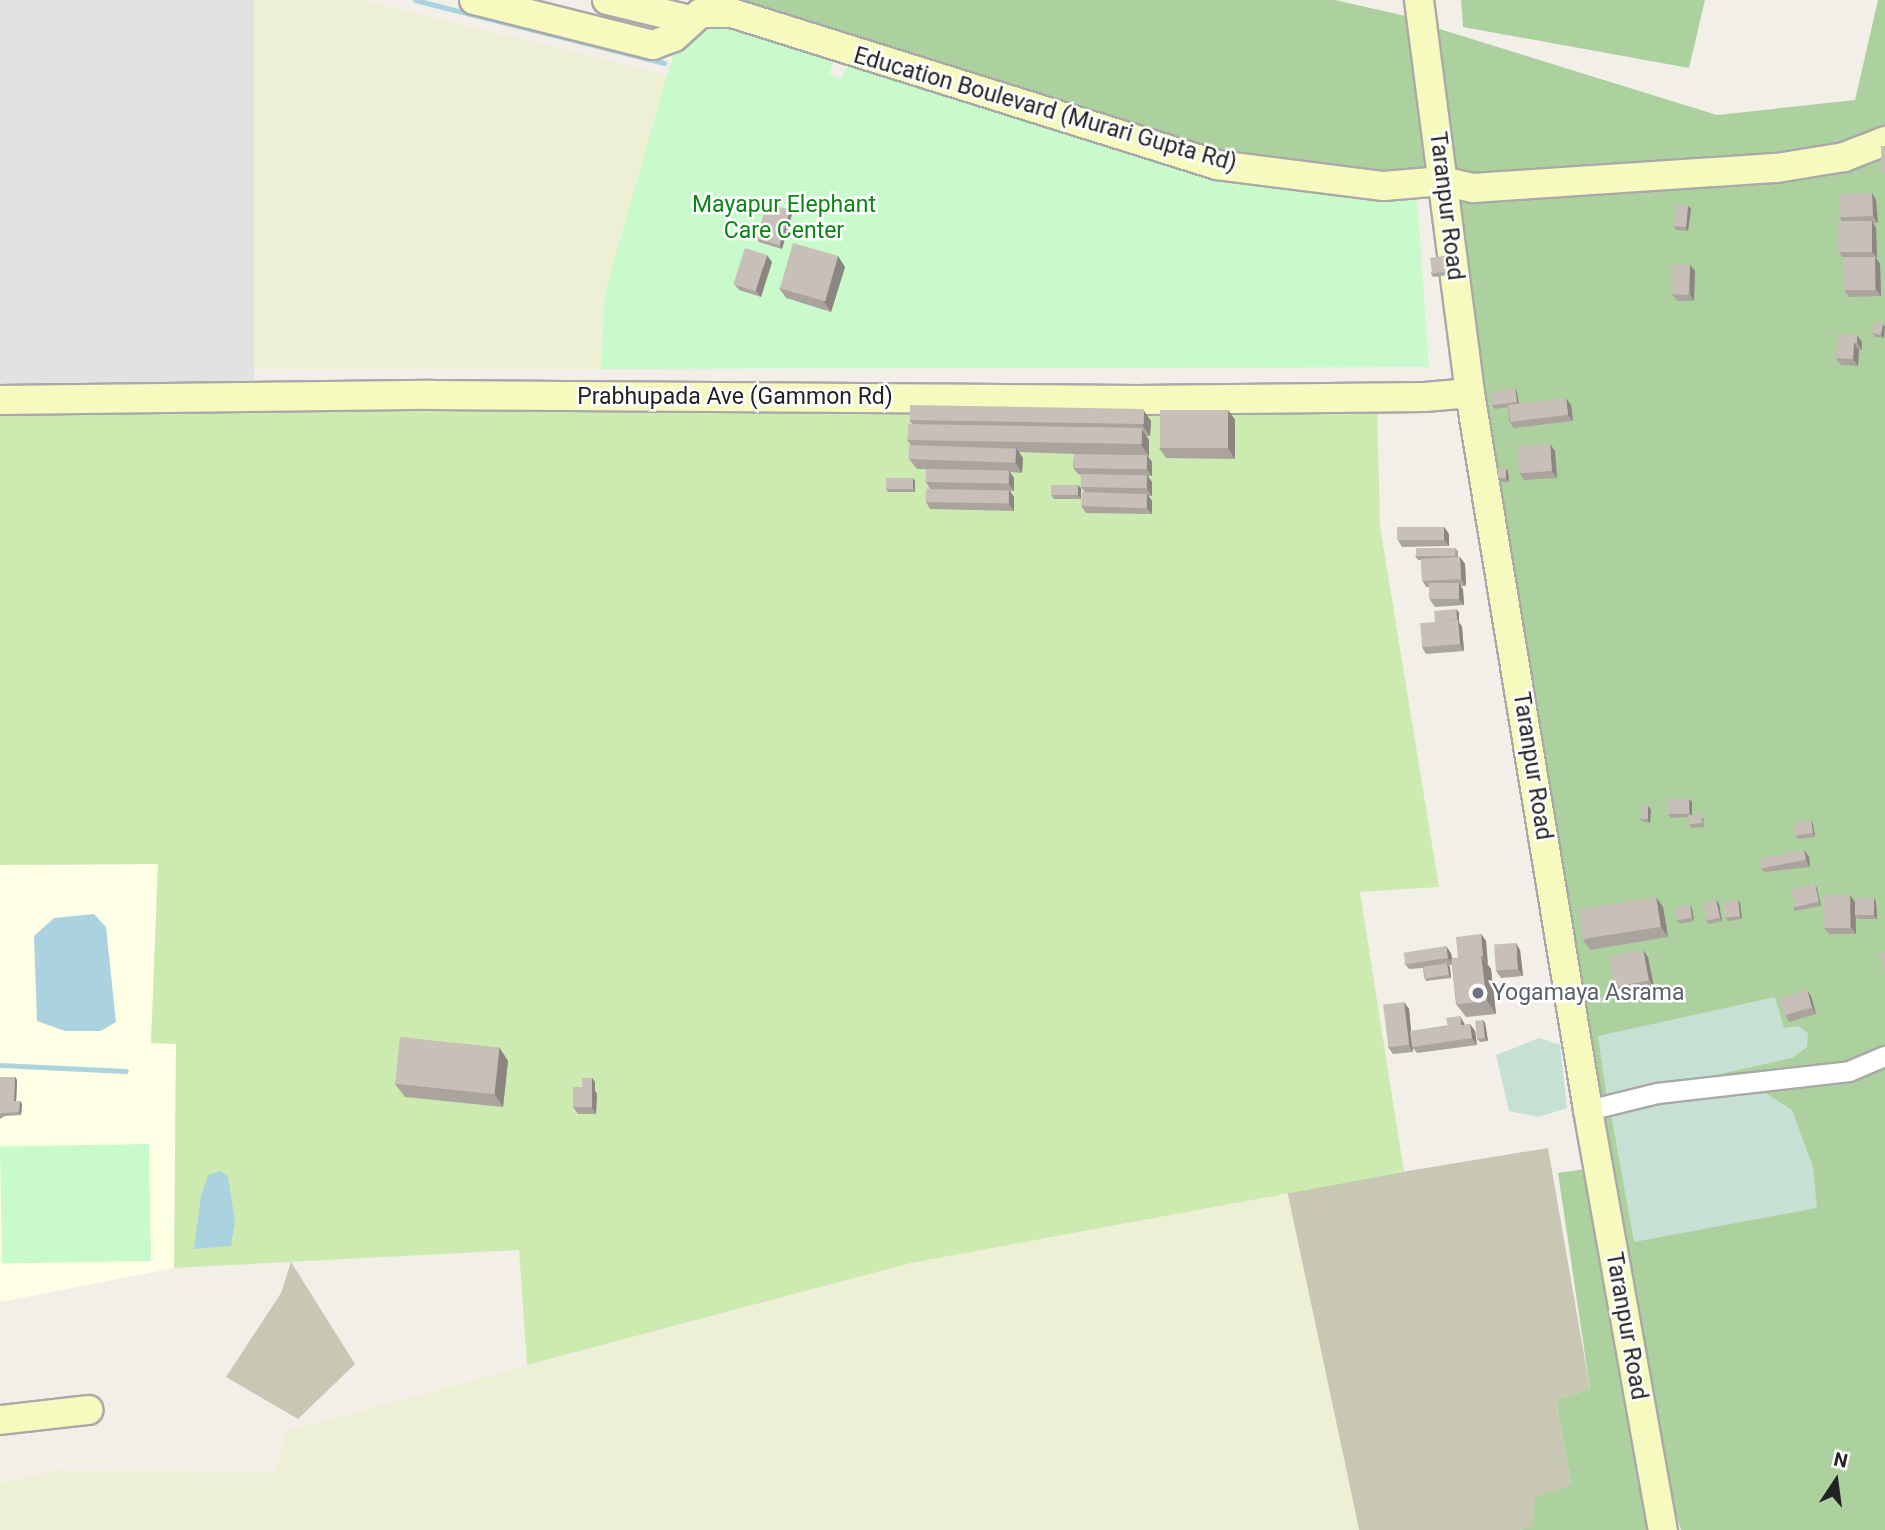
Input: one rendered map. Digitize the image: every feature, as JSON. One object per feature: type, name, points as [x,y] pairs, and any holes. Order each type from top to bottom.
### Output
[{"type":"street","name":"Education Boulevard (Murari Gupta Rd)","points":[[474,0],[653,45],[674,37],[701,13],[732,13],[1217,165],[1384,186],[1442,181],[1473,188],[1777,168],[1843,157],[1885,141]]},
{"type":"street","points":[[607,0],[690,20]]},
{"type":"street","name":"Taranpur Road","points":[[1419,0],[1470,393],[1588,1110],[1663,1530]]},
{"type":"street","name":"Prabhupada Ave (Gammon Rd)","points":[[0,400],[445,395],[1137,400],[1425,397],[1470,393]]},
{"type":"street","points":[[1588,1110],[1682,1089],[1849,1071],[1885,1056]]},
{"type":"street","points":[[0,1420],[88,1410]]},
{"type":"shaded area","points":[[0,0],[254,0],[254,385],[0,385]]},
{"type":"shaded area","points":[[254,0],[363,0],[667,75],[605,293],[601,369],[232,369]]},
{"type":"shaded area","points":[[158,864],[151,1043],[176,1044],[174,1268],[0,1302],[0,865]]},
{"type":"shaded area","points":[[1775,997],[1784,1028],[1798,1026],[1808,1033],[1807,1047],[1792,1058],[1607,1099],[1598,1036]]},
{"type":"shaded area","points":[[1539,1038],[1560,1045],[1567,1108],[1538,1117],[1509,1111],[1496,1055]]},
{"type":"shaded area","points":[[1761,1090],[1792,1110],[1813,1167],[1817,1208],[1634,1242],[1611,1115],[1659,1102]]},
{"type":"shaded area","points":[[1548,1148],[1590,1389],[1556,1400],[1571,1485],[1533,1527],[1520,1530],[1359,1530],[1287,1191]]},
{"type":"shaded area","points":[[1287,1191],[1359,1530],[0,1530],[0,1483],[56,1470],[275,1472],[286,1431],[911,1263]]},
{"type":"shaded area","points":[[291,1262],[355,1364],[298,1419],[226,1377],[281,1293]]},
{"type":"green space","points":[[724,0],[1335,0],[1410,17],[1430,165],[1382,176],[1211,152]]},
{"type":"green space","points":[[1461,0],[1705,0],[1689,68],[1463,27]]},
{"type":"green space","points":[[1878,0],[1885,0],[1885,1530],[1681,1530],[1667,1485],[1479,381],[1433,27],[1717,115],[1855,100]]},
{"type":"green space","name":"Mayapur Elephant Care Center","points":[[706,20],[836,55],[829,74],[841,79],[851,60],[1227,179],[1417,195],[1429,367],[601,369],[605,293],[667,75],[676,48]]},
{"type":"green space","points":[[1377,398],[1380,526],[1439,887],[1360,892],[1404,1172],[911,1263],[527,1365],[519,1250],[174,1268],[176,1044],[151,1043],[158,864],[0,865],[0,410]]},
{"type":"green space","points":[[149,1144],[151,1261],[2,1264],[0,1147]]},
{"type":"green space","points":[[1592,1168],[1655,1530],[1520,1530],[1533,1526],[1535,1497],[1571,1485],[1556,1400],[1590,1389],[1558,1173]]},
{"type":"water","points":[[94,914],[106,927],[116,1022],[101,1031],[65,1031],[37,1021],[34,936],[54,918]]},
{"type":"water","points":[[220,1171],[228,1176],[235,1222],[231,1246],[194,1249],[201,1195],[208,1175]]},
{"type":"building","points":[[1881,146],[1885,146],[1885,174],[1882,174]]},
{"type":"building","points":[[1872,193],[1873,216],[1840,217],[1839,194]]},
{"type":"building","points":[[767,203],[790,210],[779,245],[756,238]]},
{"type":"building","points":[[1676,205],[1688,206],[1686,227],[1674,226]]},
{"type":"building","points":[[1838,221],[1872,221],[1872,252],[1838,252]]},
{"type":"building","points":[[793,243],[838,256],[825,301],[780,288]]},
{"type":"building","points":[[745,248],[767,255],[755,291],[733,284]]},
{"type":"building","points":[[1444,256],[1446,272],[1432,274],[1430,258]]},
{"type":"building","points":[[1843,257],[1875,257],[1875,290],[1843,290]]},
{"type":"building","points":[[1672,264],[1690,265],[1688,295],[1670,294]]},
{"type":"building","points":[[1874,322],[1883,324],[1880,335],[1872,333]]},
{"type":"building","points":[[1838,334],[1857,335],[1853,359],[1836,358]]},
{"type":"building","points":[[1515,388],[1517,402],[1492,405],[1490,391]]},
{"type":"building","points":[[1566,398],[1568,415],[1511,422],[1508,405]]},
{"type":"building","points":[[910,405],[1144,409],[1144,424],[910,420]]},
{"type":"building","points":[[1160,410],[1228,410],[1228,448],[1160,448]]},
{"type":"building","points":[[908,424],[1142,428],[1142,444],[908,440]]},
{"type":"building","points":[[1550,444],[1552,471],[1519,473],[1517,446]]},
{"type":"building","points":[[909,445],[1016,449],[1015,463],[909,459]]},
{"type":"building","points":[[1074,454],[1147,455],[1147,469],[1074,468]]},
{"type":"building","points":[[1498,468],[1506,468],[1506,478],[1498,478]]},
{"type":"building","points":[[926,469],[1009,470],[1009,483],[926,482]]},
{"type":"building","points":[[1081,474],[1147,475],[1147,488],[1081,487]]},
{"type":"building","points":[[886,478],[913,478],[913,489],[886,489]]},
{"type":"building","points":[[1051,485],[1078,485],[1078,495],[1051,495]]},
{"type":"building","points":[[926,489],[1009,490],[1009,503],[926,502]]},
{"type":"building","points":[[1082,492],[1147,494],[1146,508],[1082,506]]},
{"type":"building","points":[[1397,527],[1444,527],[1444,540],[1397,540]]},
{"type":"building","points":[[1416,548],[1455,548],[1455,556],[1416,556]]},
{"type":"building","points":[[1460,557],[1461,579],[1422,581],[1421,559]]},
{"type":"building","points":[[1429,583],[1459,583],[1459,599],[1429,599]]},
{"type":"building","points":[[1456,609],[1457,620],[1435,622],[1434,611]]},
{"type":"building","points":[[1458,620],[1460,644],[1422,647],[1420,623]]},
{"type":"building","points":[[1667,799],[1689,799],[1689,814],[1667,814]]},
{"type":"building","points":[[1641,806],[1648,806],[1648,819],[1641,819]]},
{"type":"building","points":[[1701,814],[1702,823],[1689,824],[1688,815]]},
{"type":"building","points":[[1811,820],[1813,833],[1795,836],[1793,823]]},
{"type":"building","points":[[1804,850],[1806,860],[1761,869],[1759,859]]},
{"type":"building","points":[[1815,884],[1819,902],[1795,907],[1791,890]]},
{"type":"building","points":[[1824,895],[1850,895],[1850,928],[1824,928]]},
{"type":"building","points":[[1656,897],[1661,927],[1583,939],[1578,909]]},
{"type":"building","points":[[1855,898],[1874,898],[1874,915],[1855,915]]},
{"type":"building","points":[[1716,900],[1720,918],[1707,920],[1703,903]]},
{"type":"building","points":[[1738,900],[1740,916],[1725,918],[1723,902]]},
{"type":"building","points":[[1690,905],[1692,918],[1677,920],[1675,907]]},
{"type":"building","points":[[1481,934],[1483,957],[1458,958],[1456,937]]},
{"type":"building","points":[[1516,943],[1518,969],[1496,970],[1494,945]]},
{"type":"building","points":[[1446,946],[1448,958],[1405,965],[1404,953]]},
{"type":"building","points":[[1643,950],[1649,980],[1615,987],[1609,957]]},
{"type":"building","points":[[1885,952],[1885,969],[1883,969],[1879,953]]},
{"type":"building","points":[[1481,955],[1487,1001],[1457,1004],[1451,959]]},
{"type":"building","points":[[1447,963],[1449,975],[1425,979],[1423,967]]},
{"type":"building","points":[[1807,990],[1812,1007],[1784,1015],[1779,998]]},
{"type":"building","points":[[1404,1002],[1409,1045],[1388,1047],[1383,1005]]},
{"type":"building","points":[[1460,1016],[1461,1025],[1470,1024],[1472,1038],[1412,1047],[1410,1031],[1448,1026],[1446,1018]]},
{"type":"building","points":[[1483,1020],[1485,1038],[1477,1039],[1475,1021]]},
{"type":"building","points":[[400,1037],[499,1047],[495,1094],[395,1084]]},
{"type":"building","points":[[0,1077],[15,1077],[14,1101],[20,1101],[19,1112],[0,1114]]},
{"type":"building","points":[[582,1078],[592,1078],[592,1087],[582,1087]]},
{"type":"building","points":[[573,1087],[592,1087],[592,1107],[573,1107]]},
{"type":"waterway","points":[[415,0],[664,63]]},
{"type":"waterway","points":[[0,1065],[126,1071]]},
{"type":"place","name":"Yogamaya Asrama","points":[[1478,993]]}]
